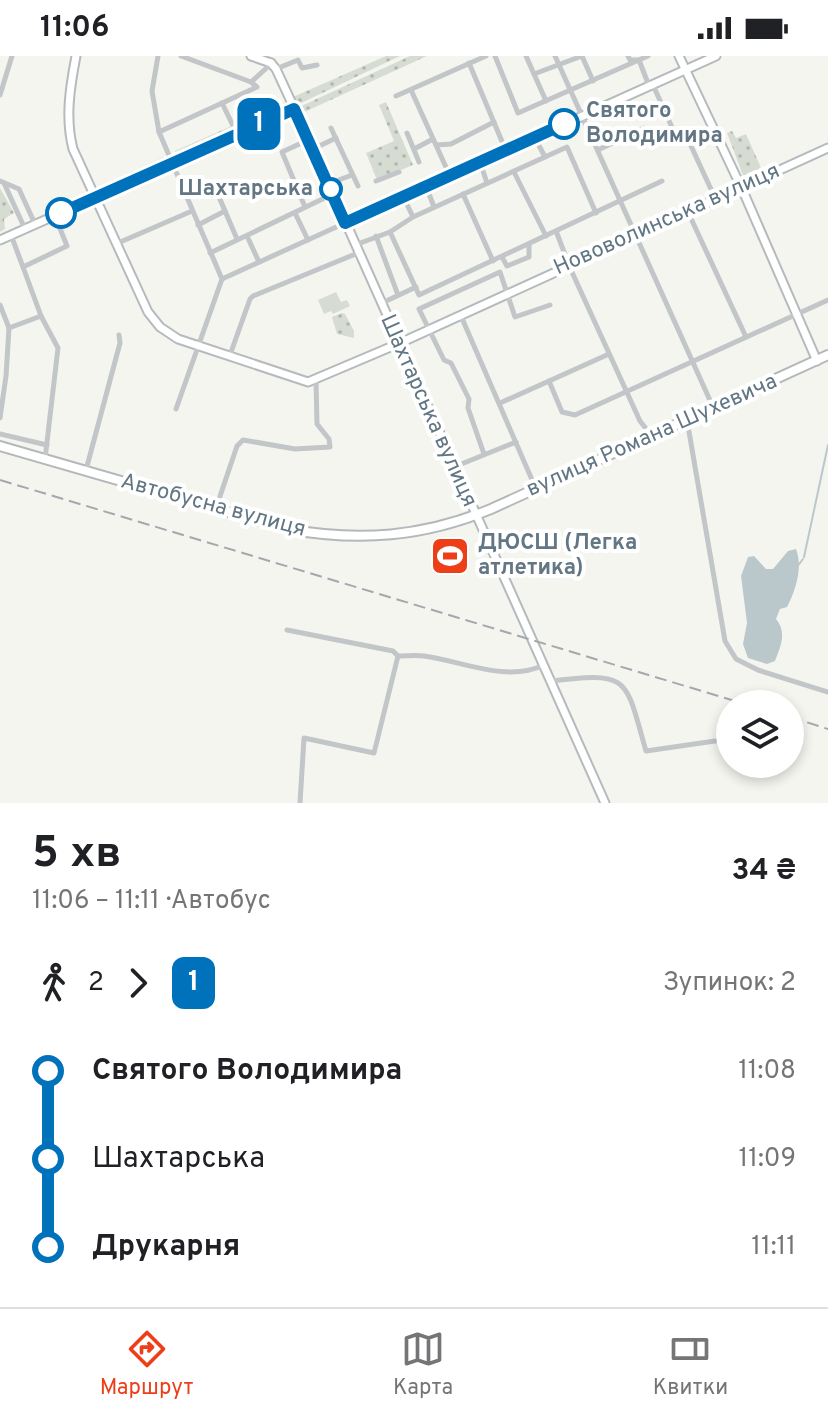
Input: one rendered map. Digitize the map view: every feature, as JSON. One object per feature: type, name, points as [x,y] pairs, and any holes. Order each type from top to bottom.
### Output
[{"type":"main road","name":"вулиця Романа Шухевича","points":[[475,516],[828,356]]},
{"type":"main road","name":"Автобусна вулиця","points":[[0,446],[287,529],[355,537],[388,537],[475,516]]},
{"type":"street","points":[[0,95],[12,56]]},
{"type":"street","points":[[76,56],[69,96],[69,134],[73,149],[148,312],[160,327],[178,339],[297,380],[316,381],[317,424],[329,439],[330,447],[295,449],[243,440],[237,446],[216,508]]},
{"type":"street","points":[[158,56],[152,91],[159,132],[222,279],[176,409]]},
{"type":"street","points":[[159,132],[257,87],[181,56]]},
{"type":"street","points":[[251,56],[274,63],[298,60],[302,68],[317,65]]},
{"type":"street","points":[[396,96],[486,56]]},
{"type":"street","points":[[495,56],[518,113],[648,56]]},
{"type":"street","points":[[526,56],[546,101]]},
{"type":"street","points":[[555,56],[714,408]]},
{"type":"street","points":[[534,74],[582,56],[593,81]]},
{"type":"street","points":[[628,56],[630,60],[639,60]]},
{"type":"street","points":[[679,56],[741,187],[817,361]]},
{"type":"street","points":[[222,279],[716,56]]},
{"type":"street","points":[[639,60],[675,134],[685,133],[716,200]]},
{"type":"street","points":[[251,82],[274,63]]},
{"type":"street","name":"Шахтарська вулиця","points":[[274,63],[605,803]]},
{"type":"street","points":[[469,63],[506,151]]},
{"type":"street","points":[[410,89],[450,176]]},
{"type":"street","points":[[222,103],[237,134]]},
{"type":"street","points":[[0,240],[294,109]]},
{"type":"street","points":[[414,149],[435,142],[451,144],[494,122]]},
{"type":"street","points":[[331,128],[358,186]]},
{"type":"street","points":[[598,150],[644,128]]},
{"type":"street","points":[[407,133],[419,162]]},
{"type":"street","points":[[313,149],[336,138]]},
{"type":"street","points":[[535,138],[545,157]]},
{"type":"street","points":[[305,207],[282,152],[308,140]]},
{"type":"street","points":[[230,355],[253,296],[356,249],[434,207],[567,147],[596,213]]},
{"type":"street","name":"Нововолинська вулиця","points":[[316,381],[828,148]]},
{"type":"street","points":[[480,162],[487,183]]},
{"type":"street","points":[[376,181],[399,172]]},
{"type":"street","points":[[514,172],[546,236]]},
{"type":"street","points":[[328,184],[352,175]]},
{"type":"street","points":[[390,232],[419,295],[662,181]]},
{"type":"street","points":[[2,182],[19,189],[35,225]]},
{"type":"street","points":[[2,182],[25,229]]},
{"type":"street","points":[[185,193],[213,183],[237,239]]},
{"type":"street","points":[[426,186],[434,207]]},
{"type":"street","points":[[210,253],[333,194]]},
{"type":"street","points":[[463,194],[493,261]]},
{"type":"street","points":[[403,196],[413,217]]},
{"type":"street","points":[[118,243],[192,211]]},
{"type":"street","points":[[198,225],[225,211]]},
{"type":"street","points":[[688,212],[746,337]]},
{"type":"street","points":[[295,213],[308,240]]},
{"type":"street","points":[[23,267],[67,246],[55,216]]},
{"type":"street","points":[[556,231],[626,391],[640,421],[651,435]]},
{"type":"street","points":[[247,236],[259,262]]},
{"type":"street","points":[[376,236],[398,295]]},
{"type":"street","points":[[12,237],[41,316],[58,348],[45,459]]},
{"type":"street","points":[[502,257],[507,266],[529,257],[529,244]]},
{"type":"street","points":[[484,454],[468,408],[469,399],[451,363],[444,360],[419,309],[500,272],[508,293]]},
{"type":"street","points":[[381,304],[416,287]]},
{"type":"street","name":"Нововолинська вулиця","points":[[508,293],[515,317],[550,305]]},
{"type":"street","points":[[549,381],[562,412],[575,415],[828,300]]},
{"type":"street","points":[[0,305],[9,328],[0,418]]},
{"type":"street","points":[[9,328],[41,316]]},
{"type":"street","points":[[461,316],[536,489]]},
{"type":"street","points":[[86,470],[120,343],[119,335]]},
{"type":"street","points":[[500,403],[609,354]]},
{"type":"street","points":[[687,420],[725,641],[736,659],[758,670],[828,692]]},
{"type":"street","points":[[0,434],[47,445]]},
{"type":"street","points":[[454,467],[516,442]]},
{"type":"street","points":[[287,630],[393,651],[398,656],[423,656],[485,669],[533,670],[544,665]]},
{"type":"street","points":[[300,803],[304,738],[374,753],[398,656]]},
{"type":"street","points":[[551,681],[586,676],[606,677],[622,684],[630,694],[646,751],[715,741]]},
{"type":"shaded area","points":[[386,56],[400,56],[297,105],[293,97]]},
{"type":"shaded area","points":[[410,56],[427,56],[300,114],[297,108]]},
{"type":"shaded area","points":[[386,102],[413,165],[377,180],[366,153],[394,141],[379,105]]},
{"type":"shaded area","points":[[284,103],[286,108],[177,156],[175,151]]},
{"type":"shaded area","points":[[288,113],[290,118],[181,168],[178,162]]},
{"type":"shaded area","points":[[732,131],[736,138],[746,134],[762,170],[744,178],[727,133]]},
{"type":"shaded area","points":[[163,157],[165,162],[103,190],[101,186]]},
{"type":"shaded area","points":[[168,168],[170,173],[106,201],[103,195]]},
{"type":"shaded area","points":[[0,188],[14,213],[4,219],[5,229],[0,232]]},
{"type":"shaded area","points":[[336,292],[341,302],[347,300],[350,306],[333,314],[331,311],[324,314],[318,300]]},
{"type":"shaded area","points":[[342,313],[354,331],[354,338],[337,334],[332,317]]},
{"type":"shaded area","points":[[796,549],[798,578],[787,607],[780,609],[776,619],[782,634],[775,661],[767,664],[748,658],[743,644],[747,623],[741,576],[748,557],[754,556],[766,569],[773,569],[788,551]]},
{"type":"waterway","points":[[804,557],[828,445]]},
{"type":"waterway","points":[[797,567],[803,559]]},
{"type":"railway","points":[[0,480],[716,695]]},
{"type":"railway","points":[[804,721],[828,729]]},
{"type":"bus line","name":"1","points":[[61,213],[294,109],[345,223],[564,124]]},
{"type":"place","name":"Святого Володимира","points":[[564,124]]},
{"type":"place","name":"Шахтарська","points":[[331,189]]},
{"type":"place","name":"ДЮСШ (Легка атлетика)","points":[[450,556]]}]
